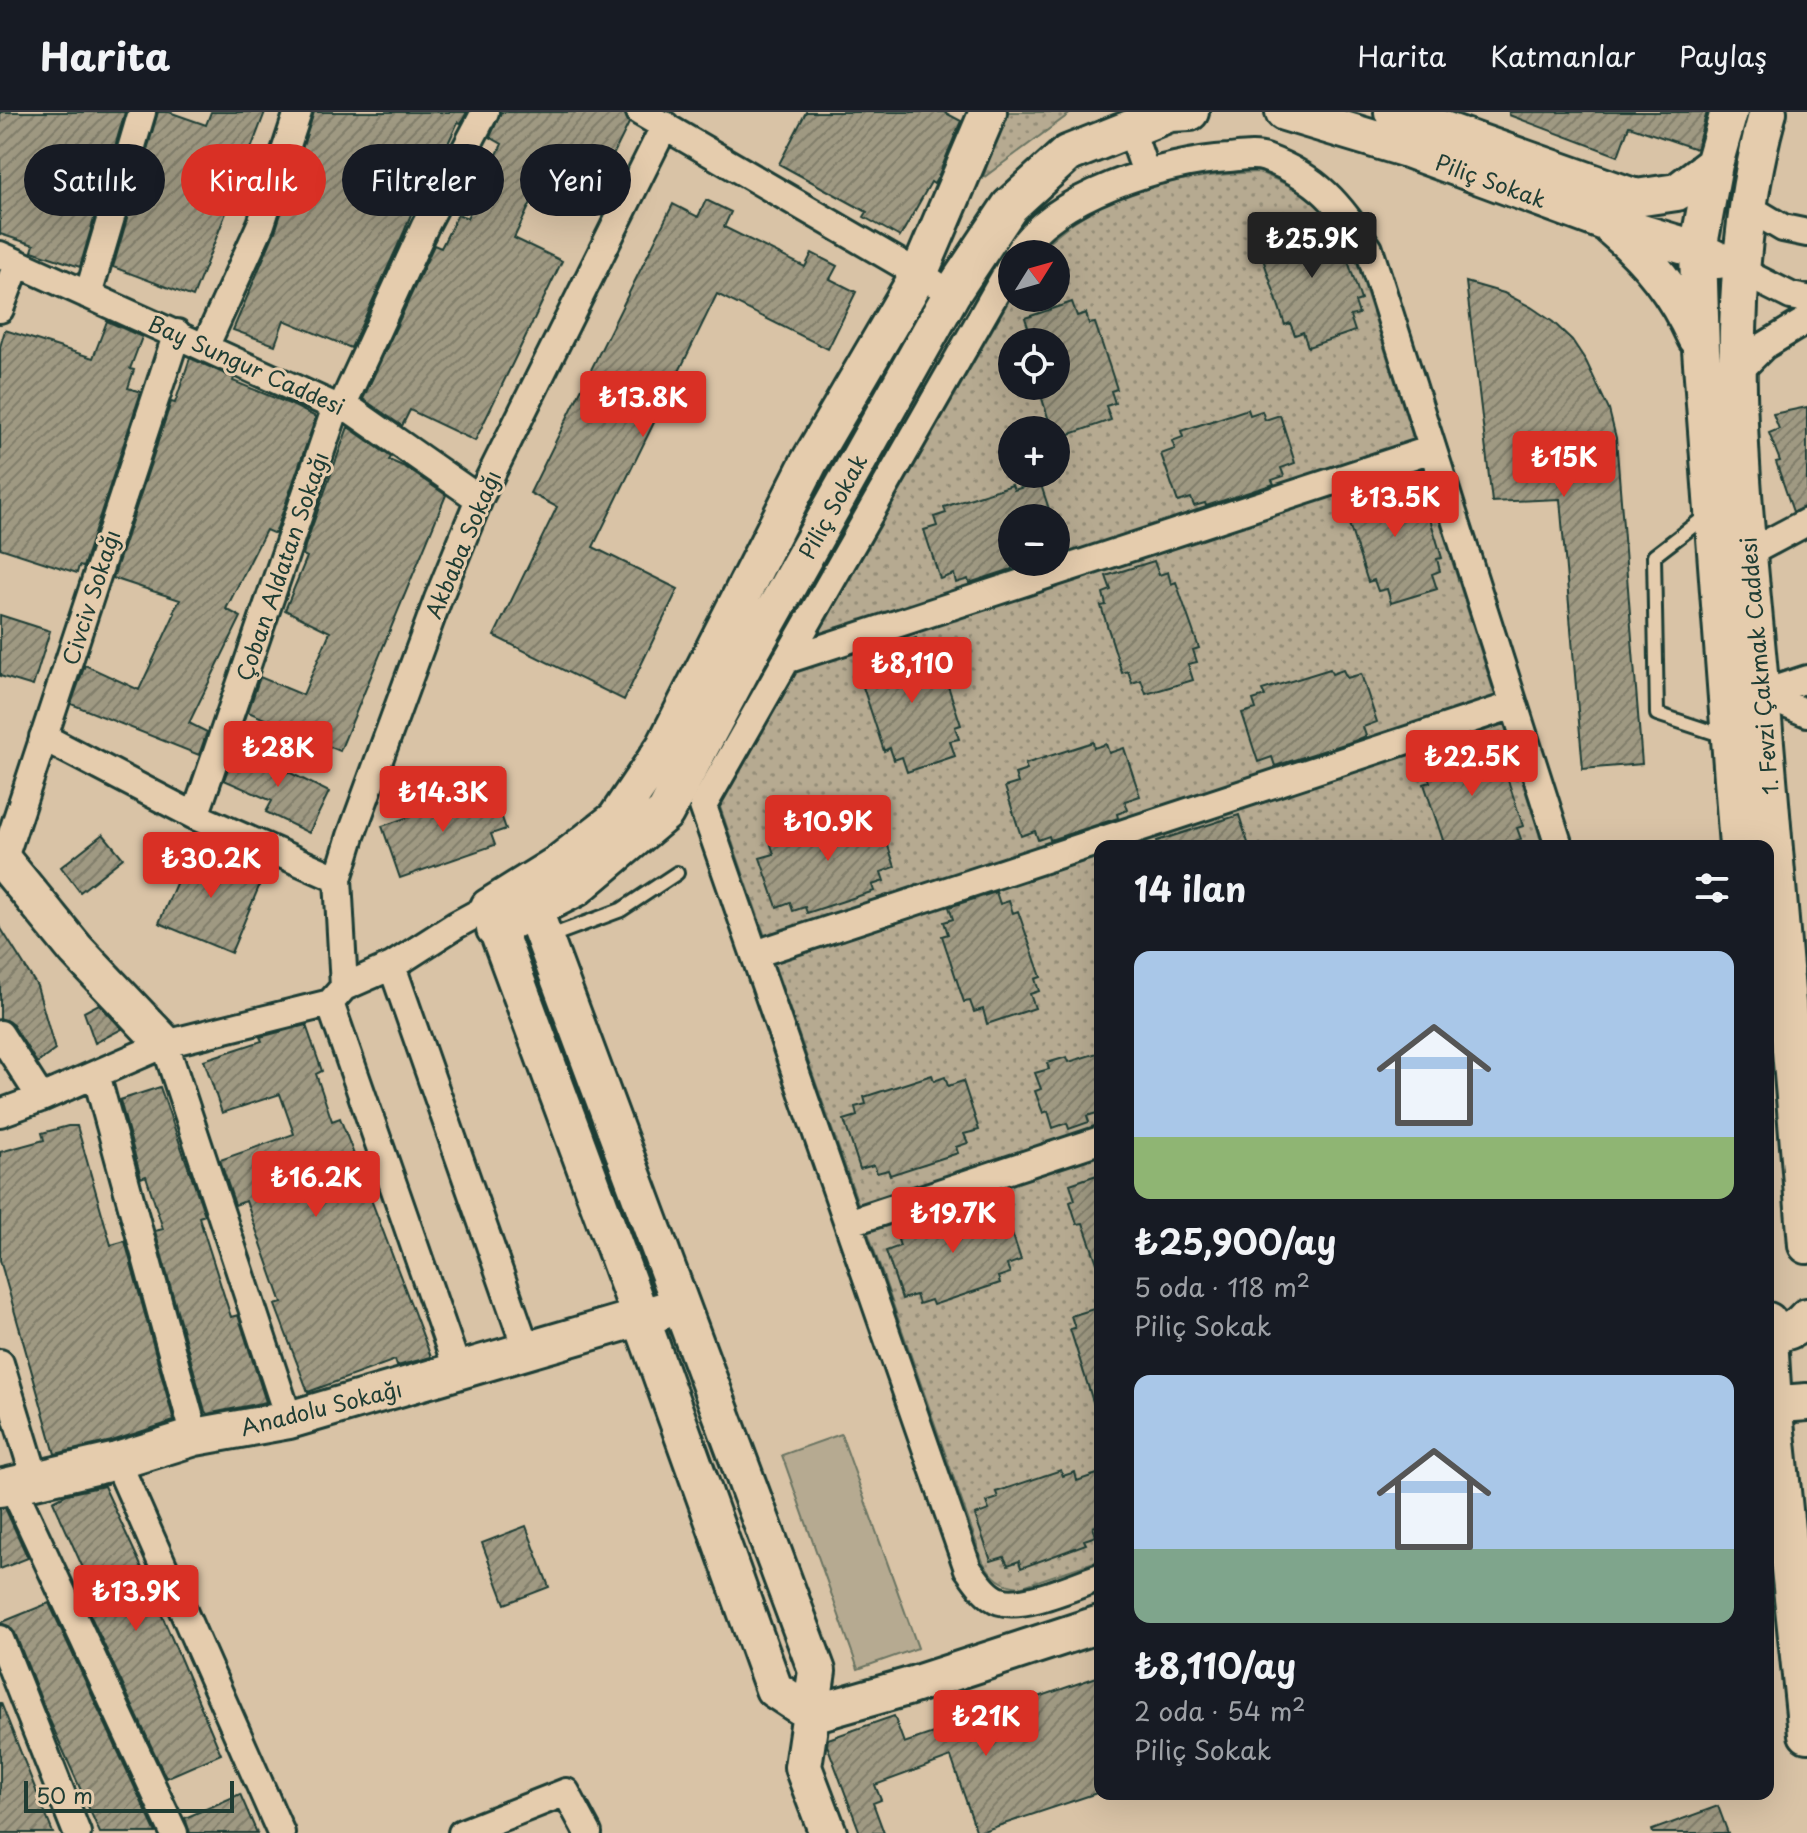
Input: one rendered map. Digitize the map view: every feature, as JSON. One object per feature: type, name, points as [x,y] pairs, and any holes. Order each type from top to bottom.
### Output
[{"type":"street","points":[[88,295],[142,112]]},
{"type":"street","points":[[205,347],[261,224],[298,112]]},
{"type":"street","name":"Çoban Aldatan Sokağı","points":[[195,816],[340,405],[425,226],[485,112]]},
{"type":"street","points":[[640,112],[952,293]]},
{"type":"street","name":"Piliç Sokak","points":[[492,918],[534,911],[576,888],[665,813],[753,648],[952,293],[1010,206],[1067,154],[1128,119],[1190,112]]},
{"type":"street","name":"Piliç Sokak","points":[[1284,112],[1407,149],[1466,154],[1605,222],[1698,250],[1739,270]]},
{"type":"street","points":[[1393,112],[1466,154],[1636,198],[1677,192],[1714,164]]},
{"type":"street","points":[[1729,112],[1714,164],[1698,250],[1701,350],[1738,840]]},
{"type":"street","name":"1. Fevzi Çakmak Caddesi","points":[[1768,112],[1746,206],[1739,270],[1737,373],[1747,554],[1773,840]]},
{"type":"street","name":"Piliç Sokak","points":[[534,911],[558,864],[616,819],[665,746],[808,464],[919,274],[982,114]]},
{"type":"street","points":[[1128,119],[1146,173]]},
{"type":"street","name":"Akbaba Sokağı","points":[[458,1371],[337,995],[338,879],[438,599],[479,499],[665,125]]},
{"type":"street","points":[[1027,240],[1068,207],[1114,183],[1204,159],[1262,156],[1310,178],[1343,209],[1369,249],[1557,840]]},
{"type":"street","points":[[1698,250],[1746,206],[1783,228],[1807,233]]},
{"type":"street","points":[[1605,222],[1636,248],[1662,278],[1684,312],[1701,350]]},
{"type":"street","points":[[0,309],[8,260]]},
{"type":"street","name":"Bay Sungur Caddesi","points":[[8,260],[340,405],[479,499]]},
{"type":"street","points":[[1739,270],[1791,296],[1807,299]]},
{"type":"street","points":[[998,289],[703,806],[968,1569],[981,1588],[1000,1601],[1022,1602],[1094,1579]]},
{"type":"street","points":[[1737,373],[1764,346],[1807,320]]},
{"type":"street","name":"Civciv Sokağı","points":[[2,859],[177,333]]},
{"type":"street","points":[[786,660],[1432,449]]},
{"type":"street","points":[[1747,554],[1807,522]]},
{"type":"street","points":[[1761,694],[1807,679]]},
{"type":"street","points":[[1761,694],[1807,713]]},
{"type":"street","points":[[1102,840],[1514,705]]},
{"type":"street","points":[[43,737],[195,816],[338,879]]},
{"type":"street","points":[[755,954],[1094,843]]},
{"type":"street","name":"1. Fevzi Çakmak Caddesi","points":[[1774,850],[1807,1245]]},
{"type":"street","points":[[2,859],[76,950],[165,1044],[289,1420]]},
{"type":"street","points":[[534,911],[817,1671],[803,1767],[828,1833]]},
{"type":"street","points":[[0,1113],[165,1044],[337,995],[392,966],[456,925],[492,918],[641,1318],[774,1689],[812,1714],[907,1687],[1094,1626]]},
{"type":"street","points":[[392,966],[527,1351]]},
{"type":"street","points":[[0,1034],[41,1098]]},
{"type":"street","points":[[96,1074],[195,1437]]},
{"type":"street","points":[[848,1223],[1094,1142]]},
{"type":"street","name":"Anadolu Sokağı","points":[[16,1483],[117,1461],[195,1437],[289,1420],[679,1307]]},
{"type":"street","points":[[1774,1333],[1785,1333],[1807,1317]]},
{"type":"street","points":[[1774,1361],[1783,1403],[1807,1734]]},
{"type":"street","points":[[0,1363],[16,1483],[174,1833]]},
{"type":"street","points":[[117,1461],[281,1833]]},
{"type":"street","points":[[0,1639],[77,1833]]},
{"type":"street","points":[[462,1833],[566,1792],[588,1833]]},
{"type":"lane","points":[[1712,512],[1654,556],[1657,714],[1731,738]]},
{"type":"lane","points":[[534,911],[621,910],[677,873]]},
{"type":"shaded area","points":[[1004,112],[1072,112],[983,178]]},
{"type":"shaded area","points":[[1259,172],[1301,191],[1331,219],[1355,256],[1415,444],[1070,557],[1070,504],[998,504],[998,576],[1011,576],[815,640],[1002,312],[1070,312],[1070,240],[1050,240],[1075,221],[1117,198],[1187,179]]},
{"type":"shaded area","points":[[1421,463],[1497,702],[767,942],[720,807],[800,666]]},
{"type":"shaded area","points":[[1502,718],[1541,840],[1131,840]]},
{"type":"shaded area","points":[[1094,852],[1094,1132],[860,1209],[772,958]]},
{"type":"shaded area","points":[[1094,1152],[1094,1562],[1020,1587],[998,1580],[983,1562],[866,1227]]},
{"type":"shaded area","points":[[841,1434],[918,1648],[858,1669],[782,1455]]},
{"type":"building","points":[[0,112],[125,112],[116,144],[24,144],[24,216],[95,216],[80,267],[32,251],[34,245],[0,234]]},
{"type":"building","points":[[158,112],[169,112],[206,125],[211,112],[265,112],[253,144],[181,144],[181,216],[225,216],[193,297],[113,267],[128,216],[165,216],[165,144],[149,144]]},
{"type":"building","points":[[314,112],[467,112],[461,123],[458,122],[448,144],[342,144],[342,216],[410,216],[351,348],[284,320],[275,345],[233,330],[280,216],[326,216],[326,144],[304,144]]},
{"type":"building","points":[[501,112],[624,112],[629,123],[619,144],[520,144],[520,216],[525,216],[514,238],[562,261],[475,441],[410,410],[402,426],[363,399],[434,245],[441,248],[457,216],[504,216],[504,144],[490,137]]},
{"type":"building","points":[[806,112],[944,112],[961,121],[938,177],[934,184],[931,182],[900,237],[864,217],[867,212],[779,164]]},
{"type":"building","points":[[1509,112],[1707,112],[1696,149],[1629,126],[1618,156],[1509,115]]},
{"type":"building","points":[[706,200],[731,212],[724,227],[805,267],[812,253],[837,266],[830,279],[856,292],[828,349],[717,294],[593,547],[678,589],[624,700],[494,636],[557,507],[530,493],[673,204],[698,217]]},
{"type":"building","points":[[1316,213],[1321,227],[1330,224],[1333,236],[1339,234],[1361,300],[1355,302],[1359,314],[1350,316],[1355,331],[1308,347],[1303,332],[1295,335],[1290,323],[1285,325],[1263,259],[1269,257],[1265,245],[1273,242],[1269,228]]},
{"type":"building","points":[[1466,282],[1504,293],[1553,322],[1572,340],[1586,361],[1609,410],[1616,438],[1642,764],[1583,769],[1560,499],[1492,502]]},
{"type":"building","points":[[1070,303],[1077,316],[1086,313],[1089,324],[1095,323],[1117,389],[1111,391],[1115,403],[1106,406],[1111,420],[1070,434],[1070,416],[1048,416],[1042,400],[1070,400],[1070,328],[1028,328],[1025,318],[1043,312],[1070,312]]},
{"type":"building","points":[[107,321],[142,337],[130,369],[134,370],[128,388],[141,392],[83,567],[79,566],[77,573],[0,548],[0,347],[5,330],[93,358]]},
{"type":"building","points":[[190,358],[234,378],[233,381],[316,417],[275,534],[266,530],[226,609],[241,617],[189,723],[207,732],[199,755],[71,704],[85,665],[139,690],[180,600],[113,578],[171,402],[175,403]]},
{"type":"building","points":[[1807,407],[1807,506],[1793,512],[1769,433],[1779,429],[1773,414]]},
{"type":"building","points":[[1248,409],[1250,415],[1262,411],[1265,420],[1280,415],[1295,463],[1281,468],[1284,476],[1272,480],[1274,484],[1206,506],[1205,503],[1194,506],[1191,498],[1178,502],[1161,454],[1175,449],[1172,441],[1183,437],[1181,431]]},
{"type":"building","points":[[348,427],[391,457],[389,460],[405,467],[446,495],[340,751],[248,712],[260,677],[303,695],[330,632],[285,610],[307,557],[303,555],[305,546]]},
{"type":"building","points":[[1400,476],[1403,486],[1412,483],[1415,495],[1422,493],[1442,558],[1437,559],[1440,571],[1432,574],[1437,589],[1391,603],[1387,589],[1378,591],[1374,580],[1368,582],[1347,518],[1353,516],[1349,504],[1358,501],[1354,491]]},
{"type":"building","points":[[1003,488],[1042,488],[1047,504],[998,504],[998,574],[969,583],[968,579],[956,583],[954,574],[940,579],[924,530],[937,526],[934,517],[946,513],[944,507]]},
{"type":"building","points":[[1154,561],[1159,575],[1168,572],[1171,584],[1176,582],[1199,648],[1193,650],[1197,662],[1188,664],[1193,680],[1146,694],[1141,680],[1132,683],[1128,671],[1122,673],[1101,606],[1106,605],[1103,593],[1111,590],[1106,576]]},
{"type":"building","points":[[0,615],[50,631],[33,686],[0,676]]},
{"type":"building","points":[[916,638],[920,652],[929,649],[933,660],[939,659],[961,725],[955,727],[959,739],[950,741],[955,756],[907,772],[902,757],[894,760],[890,748],[884,751],[862,684],[868,682],[864,670],[872,667],[868,654]]},
{"type":"building","points":[[1330,669],[1332,674],[1343,670],[1347,678],[1361,674],[1377,722],[1363,727],[1366,736],[1354,741],[1275,766],[1272,757],[1258,762],[1242,713],[1256,709],[1253,700],[1265,696],[1262,690]]},
{"type":"building","points":[[1478,739],[1483,752],[1491,749],[1495,761],[1501,759],[1523,826],[1517,828],[1521,839],[1443,840],[1424,784],[1430,782],[1427,771],[1435,768],[1431,754]]},
{"type":"building","points":[[1093,742],[1094,748],[1106,744],[1109,753],[1124,748],[1140,796],[1125,801],[1128,810],[1117,814],[1118,818],[1050,840],[1049,836],[1038,840],[1035,831],[1021,836],[1005,787],[1018,783],[1015,774],[1027,770],[1025,764]]},
{"type":"building","points":[[236,746],[329,792],[309,833],[266,812],[272,801],[224,780]]},
{"type":"building","points":[[481,792],[485,804],[496,800],[506,829],[491,834],[495,845],[400,878],[382,826]]},
{"type":"building","points":[[848,813],[850,819],[862,815],[864,824],[879,819],[895,867],[881,872],[884,881],[872,885],[874,891],[807,913],[805,907],[793,911],[790,902],[777,907],[760,858],[774,854],[771,845],[783,841],[781,835]]},
{"type":"building","points":[[1239,815],[1247,840],[1160,840]]},
{"type":"building","points":[[103,834],[123,858],[80,892],[61,867]]},
{"type":"building","points":[[192,846],[263,877],[231,953],[159,923]]},
{"type":"building","points":[[996,892],[1000,904],[1009,901],[1013,913],[1018,911],[1041,977],[1035,979],[1039,991],[1030,994],[1035,1008],[987,1024],[983,1009],[974,1012],[970,1001],[964,1002],[942,936],[948,934],[944,922],[953,919],[949,907]]},
{"type":"building","points":[[0,927],[37,986],[55,1050],[37,1063],[13,1025],[0,1018]]},
{"type":"building","points":[[99,1004],[122,1029],[95,1043],[84,1012]]},
{"type":"building","points":[[306,1025],[322,1071],[316,1074],[332,1121],[340,1118],[431,1357],[397,1366],[395,1360],[308,1392],[275,1305],[282,1303],[246,1201],[235,1205],[220,1160],[294,1134],[280,1094],[222,1113],[204,1060],[262,1041],[260,1037]]},
{"type":"building","points":[[1094,1054],[1094,1114],[1087,1116],[1089,1122],[1069,1129],[1067,1123],[1053,1128],[1048,1111],[1043,1113],[1035,1091],[1041,1089],[1035,1073],[1049,1069],[1047,1063],[1067,1057],[1069,1062]]},
{"type":"building","points":[[932,1075],[934,1081],[945,1077],[948,1086],[963,1081],[979,1130],[964,1134],[968,1143],[956,1147],[958,1153],[890,1175],[888,1170],[877,1173],[874,1165],[860,1169],[844,1120],[857,1116],[855,1107],[866,1104],[864,1097]]},
{"type":"building","points":[[160,1087],[205,1215],[199,1217],[231,1317],[238,1315],[266,1402],[207,1414],[205,1411],[155,1231],[163,1229],[146,1176],[141,1178],[120,1100]]},
{"type":"building","points":[[77,1126],[111,1245],[125,1241],[174,1421],[112,1441],[55,1454],[0,1260],[0,1152],[44,1140],[42,1133]]},
{"type":"building","points":[[1094,1176],[1094,1254],[1083,1223],[1077,1224],[1070,1202],[1075,1200],[1070,1184]]},
{"type":"building","points":[[974,1205],[976,1211],[987,1207],[990,1216],[1005,1211],[1021,1260],[1007,1265],[1010,1273],[998,1277],[1000,1283],[933,1305],[931,1300],[919,1304],[916,1295],[902,1299],[886,1251],[900,1246],[897,1237],[909,1234],[906,1228]]},
{"type":"building","points":[[1094,1309],[1094,1405],[1070,1329],[1075,1328],[1071,1316]]},
{"type":"building","points":[[1061,1470],[1063,1476],[1075,1472],[1077,1481],[1094,1475],[1094,1537],[1084,1540],[1086,1544],[1021,1568],[1019,1561],[1008,1565],[1004,1557],[991,1561],[975,1515],[989,1510],[986,1502],[998,1498],[996,1492]]},
{"type":"building","points":[[104,1486],[221,1754],[166,1778],[79,1591],[91,1586],[53,1501],[67,1494]]},
{"type":"building","points":[[0,1508],[5,1508],[28,1558],[0,1569]]},
{"type":"building","points":[[526,1526],[549,1587],[505,1604],[482,1543]]},
{"type":"building","points":[[49,1603],[156,1833],[100,1833],[15,1633],[9,1626],[0,1623]]},
{"type":"building","points":[[1094,1678],[1094,1794],[977,1833],[951,1757],[875,1785],[881,1800],[873,1803],[884,1833],[860,1833],[827,1745],[828,1739],[894,1716],[904,1743]]},
{"type":"building","points":[[1,1703],[53,1833],[0,1833]]},
{"type":"building","points":[[240,1794],[257,1833],[190,1833],[185,1818]]},
{"type":"building","points":[[1718,1806],[1728,1833],[1653,1833],[1652,1830]]}]
